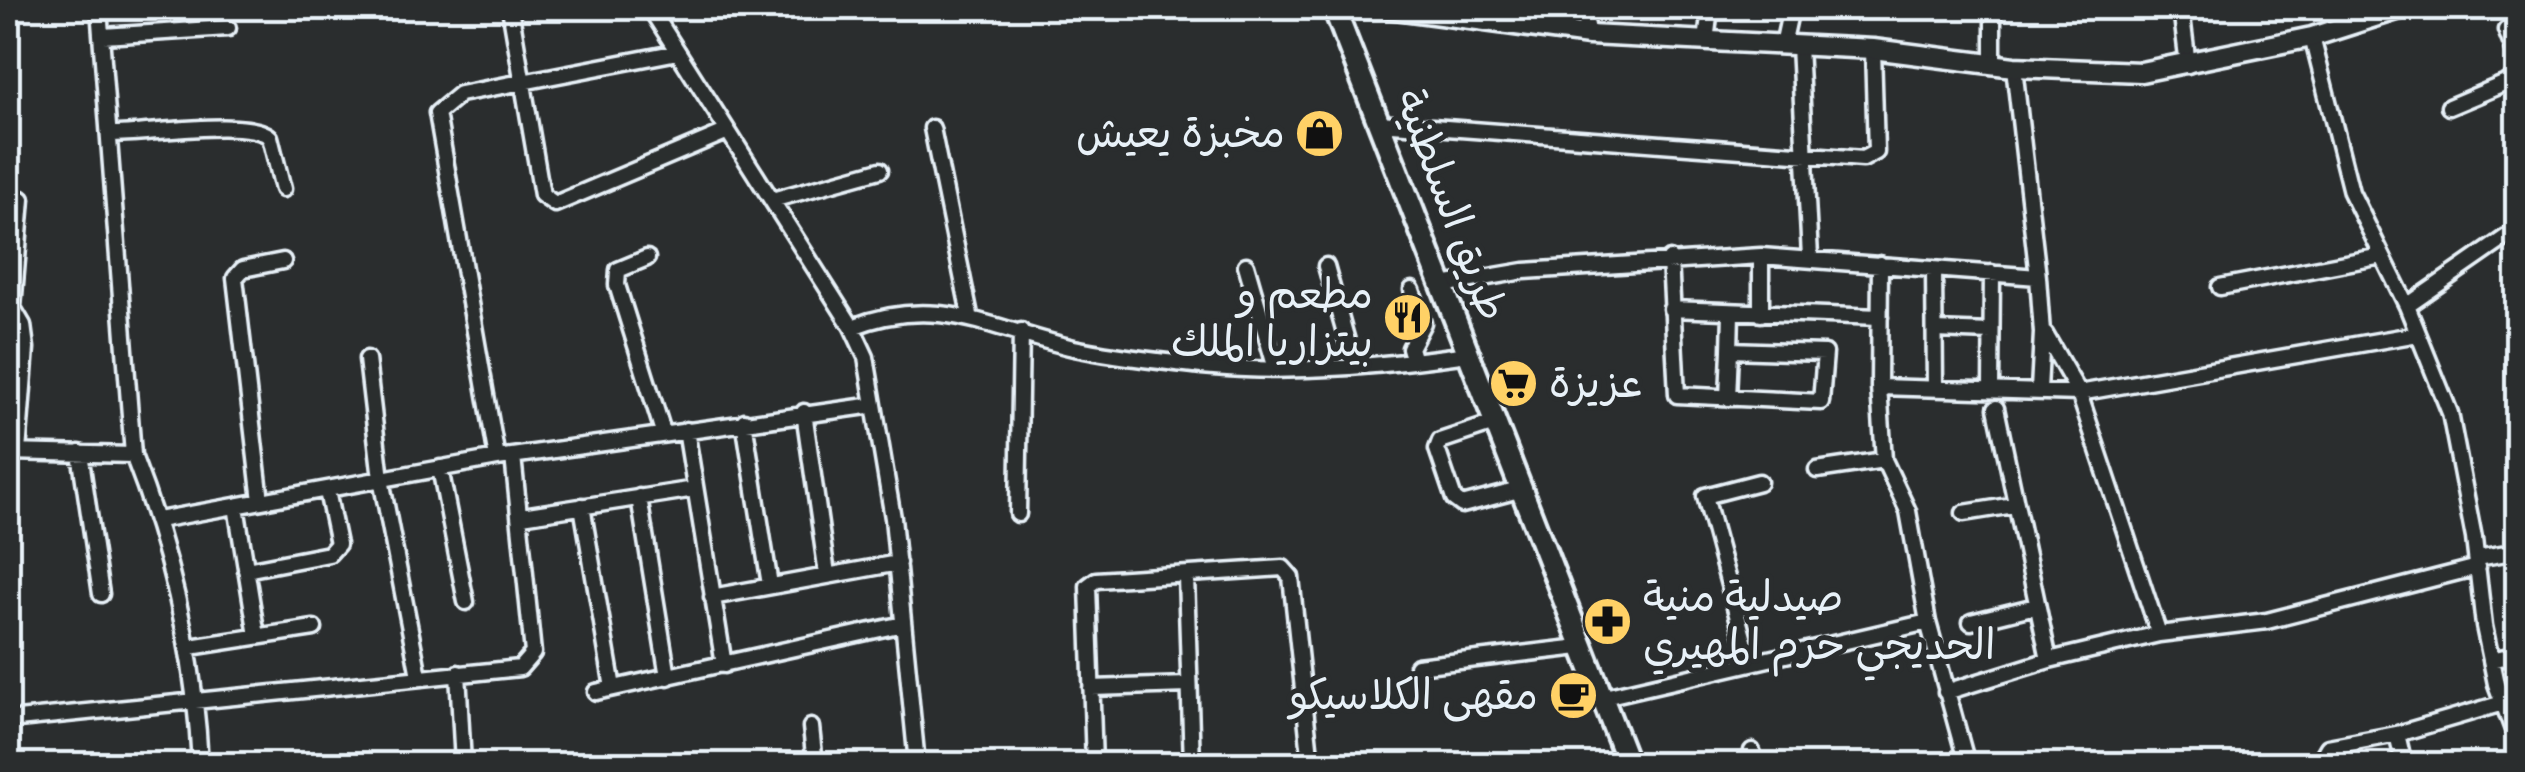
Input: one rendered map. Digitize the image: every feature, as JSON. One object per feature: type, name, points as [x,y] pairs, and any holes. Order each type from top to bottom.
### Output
[{"type":"main road","name":"طريق السلطنية","points":[[1338,8],[1519,490],[1628,764]]},
{"type":"street","points":[[99,8],[133,454],[158,520],[190,647],[198,702],[200,764]]},
{"type":"street","points":[[510,8],[542,195],[555,204],[728,132]]},
{"type":"street","points":[[650,8],[852,327],[866,357],[898,563],[917,764]]},
{"type":"street","points":[[1388,8],[1589,35],[1873,50],[2014,67],[2141,72],[2312,37],[2402,8]]},
{"type":"street","points":[[1583,8],[1589,35]]},
{"type":"street","points":[[1706,42],[1710,8]]},
{"type":"street","points":[[1791,8],[1810,257]]},
{"type":"street","points":[[1993,8],[1993,64]]},
{"type":"street","points":[[2181,8],[2188,65]]},
{"type":"street","points":[[102,36],[228,28]]},
{"type":"street","points":[[2506,30],[2518,60]]},
{"type":"street","points":[[2312,37],[2343,169],[2407,306],[2450,413],[2491,660],[2518,743]]},
{"type":"street","points":[[1380,124],[1863,159],[1876,152],[1873,50]]},
{"type":"street","points":[[8,720],[520,668],[533,653],[522,516],[505,457],[437,113],[460,94],[678,52]]},
{"type":"street","points":[[2014,67],[2042,327],[2039,390]]},
{"type":"street","points":[[2449,107],[2518,78]]},
{"type":"street","points":[[109,134],[236,128],[264,132],[270,137],[283,189]]},
{"type":"street","points":[[932,128],[970,315]]},
{"type":"street","points":[[772,200],[880,170]]},
{"type":"street","points":[[22,199],[14,243],[13,308],[23,325],[26,348],[13,452],[133,454]]},
{"type":"street","points":[[2407,306],[2518,229]]},
{"type":"street","points":[[1442,285],[1524,271],[1761,256],[2038,276]]},
{"type":"street","points":[[1761,256],[1761,314]]},
{"type":"street","points":[[2220,287],[2382,256]]},
{"type":"street","points":[[647,258],[618,270],[617,285],[663,432]]},
{"type":"street","points":[[1670,259],[1677,395],[1821,402],[1826,353],[1730,350]]},
{"type":"street","points":[[261,501],[234,278],[237,271],[283,261]]},
{"type":"street","points":[[1880,264],[1879,387],[1884,460],[1908,511],[1928,622],[1967,764]]},
{"type":"street","points":[[1246,265],[1276,369]]},
{"type":"street","points":[[1326,266],[1354,366]]},
{"type":"street","points":[[1934,269],[1935,388]]},
{"type":"street","points":[[1990,389],[1992,273]]},
{"type":"street","points":[[1412,290],[1423,323],[1410,348],[1414,361]]},
{"type":"street","points":[[1671,309],[1880,317]]},
{"type":"street","points":[[1728,398],[1732,312]]},
{"type":"street","points":[[852,327],[875,318],[970,315],[1102,353],[1276,369],[1354,366],[1468,354]]},
{"type":"street","points":[[2042,327],[2079,394],[2160,634]]},
{"type":"street","points":[[1934,330],[1991,332]]},
{"type":"street","points":[[1018,514],[1021,331]]},
{"type":"street","points":[[1879,387],[2079,394],[2418,334]]},
{"type":"street","points":[[367,359],[381,478],[419,676]]},
{"type":"street","points":[[158,520],[505,457],[874,405]]},
{"type":"street","points":[[1996,408],[2049,660]]},
{"type":"street","points":[[804,412],[826,574]]},
{"type":"street","points":[[744,421],[770,585]]},
{"type":"street","points":[[1494,423],[1440,441],[1438,449],[1454,499],[1462,505],[1519,490]]},
{"type":"street","points":[[686,430],[724,665]]},
{"type":"street","points":[[80,453],[100,594]]},
{"type":"street","points":[[1817,470],[1884,460]]},
{"type":"street","points":[[440,468],[466,602]]},
{"type":"street","points":[[1750,663],[1705,496],[1759,482]]},
{"type":"street","points":[[522,516],[694,488]]},
{"type":"street","points":[[246,570],[330,554],[338,544],[326,491]]},
{"type":"street","points":[[639,498],[668,676]]},
{"type":"street","points":[[1964,513],[2014,505]]},
{"type":"street","points":[[236,506],[257,636]]},
{"type":"street","points":[[582,506],[613,688]]},
{"type":"street","points":[[1946,692],[2049,660],[2160,634],[2267,621],[2518,550]]},
{"type":"street","points":[[712,597],[898,563]]},
{"type":"street","points":[[1094,764],[1088,586],[1096,580],[1283,568],[1292,577],[1311,764]]},
{"type":"street","points":[[1186,576],[1192,764]]},
{"type":"street","points":[[1972,622],[2036,606]]},
{"type":"street","points":[[1600,698],[1928,622]]},
{"type":"street","points":[[596,692],[903,624]]},
{"type":"street","points":[[190,647],[314,628]]},
{"type":"street","points":[[1417,666],[1580,648]]},
{"type":"street","points":[[2491,660],[2518,654]]},
{"type":"street","points":[[458,673],[463,764]]},
{"type":"street","points":[[1091,688],[1189,685]]},
{"type":"street","points":[[2318,764],[2328,747],[2397,734],[2503,703]]},
{"type":"street","points":[[811,727],[816,764]]},
{"type":"street","points":[[2397,734],[2404,764]]},
{"type":"place","name":"مخبزة يعيش","points":[[1320,133]]},
{"type":"place","name":"مطعم و بيتزاريا الملك","points":[[1408,318]]},
{"type":"place","name":"عزيزة","points":[[1514,383]]},
{"type":"place","name":"صيدلية منية الحديجي حرم المهيري","points":[[1608,621]]},
{"type":"place","name":"مقهى الكلاسيكو","points":[[1573,695]]}]
